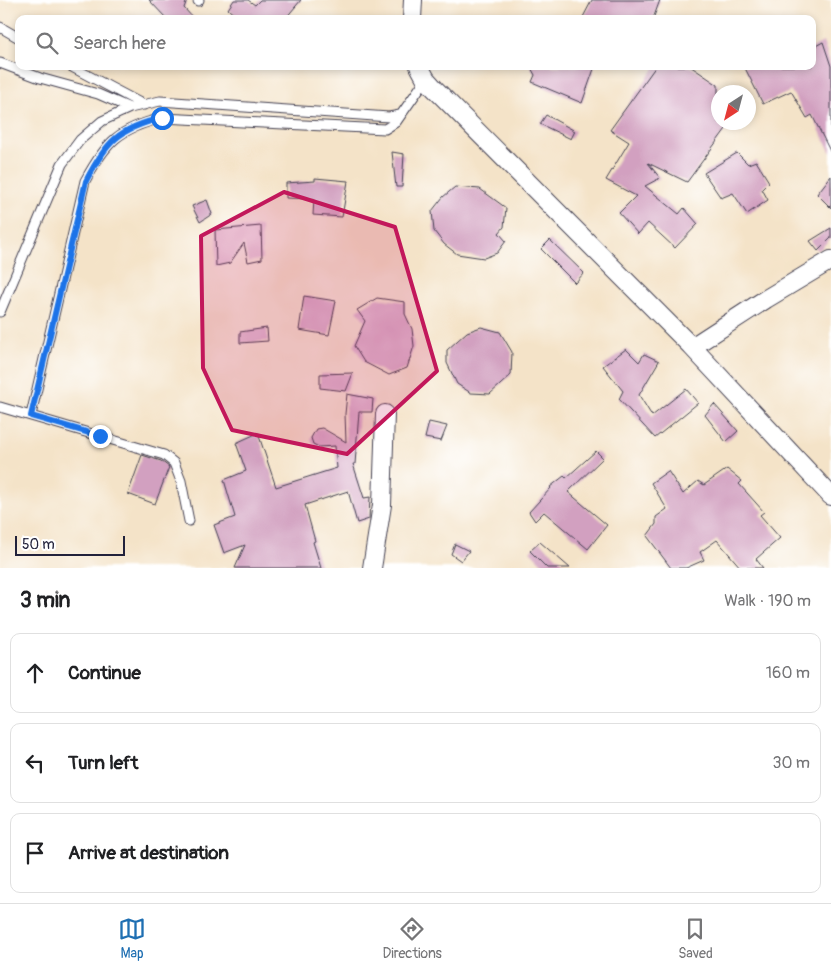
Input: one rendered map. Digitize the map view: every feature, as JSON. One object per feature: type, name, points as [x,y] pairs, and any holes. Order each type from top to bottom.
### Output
[{"type":"street","points":[[412,15],[413,0]]},
{"type":"street","points":[[422,72],[595,252],[692,347],[831,496]]},
{"type":"street","points":[[692,347],[831,260]]},
{"type":"street","points":[[372,568],[382,505],[385,414]]},
{"type":"lane","points":[[0,27],[15,36]]},
{"type":"lane","points":[[0,63],[15,69]]},
{"type":"lane","points":[[19,70],[98,94],[130,108]]},
{"type":"lane","points":[[78,70],[144,105]]},
{"type":"lane","points":[[31,416],[86,181],[99,156],[116,138],[140,123],[162,118],[385,129],[396,122],[422,72]]},
{"type":"lane","points":[[0,312],[62,164],[80,140],[102,121],[130,108],[160,101],[389,117],[400,115]]},
{"type":"lane","points":[[389,117],[390,127]]},
{"type":"lane","points":[[0,407],[164,455],[174,464],[181,481],[189,521]]},
{"type":"highlighted area","points":[[284,192],[395,227],[437,371],[347,454],[232,430],[203,368],[201,236]]},
{"type":"building","points":[[149,0],[187,0],[184,8],[190,15],[163,15]]},
{"type":"building","points":[[234,0],[248,0],[255,5],[260,0],[301,0],[288,15],[235,15],[228,9]]},
{"type":"building","points":[[592,0],[660,0],[654,15],[584,15]]},
{"type":"building","points":[[823,42],[831,66],[831,153],[812,115],[807,118],[791,91],[763,104],[756,90],[756,85],[754,85],[746,70],[816,70],[816,46]]},
{"type":"building","points":[[532,70],[594,70],[582,103],[532,82],[535,75]]},
{"type":"building","points":[[653,70],[696,70],[718,85],[711,85],[711,130],[725,130],[687,182],[648,163],[660,178],[645,186],[679,214],[684,208],[698,224],[675,248],[648,223],[638,234],[619,213],[636,196],[606,180],[629,142],[610,130]]},
{"type":"building","points":[[546,115],[575,131],[571,139],[540,124]]},
{"type":"building","points":[[392,152],[404,154],[402,187],[396,187]]},
{"type":"building","points":[[737,153],[748,164],[756,161],[769,182],[762,189],[768,200],[747,214],[733,193],[721,198],[704,173]]},
{"type":"building","points":[[831,176],[831,208],[817,194]]},
{"type":"building","points":[[315,178],[348,181],[342,217],[313,215],[314,199],[286,198],[286,183],[315,181]]},
{"type":"building","points":[[455,187],[480,189],[506,208],[504,227],[499,233],[506,241],[497,253],[484,258],[457,254],[444,244],[434,231],[432,211],[443,197]]},
{"type":"building","points":[[207,200],[212,214],[200,222],[192,206]]},
{"type":"building","points":[[261,226],[262,259],[248,262],[244,243],[230,263],[216,266],[215,230]]},
{"type":"building","points":[[831,228],[831,238],[818,251],[810,241]]},
{"type":"building","points":[[550,240],[584,273],[575,283],[541,249]]},
{"type":"building","points":[[304,296],[336,301],[329,335],[299,330]]},
{"type":"building","points":[[377,298],[405,302],[405,314],[412,329],[414,346],[407,368],[389,375],[364,362],[354,346],[365,321],[357,310]]},
{"type":"building","points":[[481,327],[500,332],[512,352],[511,375],[490,394],[471,393],[457,384],[447,363],[447,350],[467,332]]},
{"type":"building","points":[[267,328],[268,341],[240,343],[240,332]]},
{"type":"building","points":[[626,349],[639,362],[644,354],[659,361],[639,395],[652,416],[686,389],[698,403],[655,438],[619,399],[623,391],[603,366]]},
{"type":"building","points":[[353,373],[346,391],[320,388],[320,374]]},
{"type":"building","points":[[347,394],[373,399],[372,412],[359,412],[355,464],[353,464],[364,498],[370,497],[369,519],[357,523],[348,491],[305,505],[321,568],[235,568],[245,545],[224,553],[214,525],[235,517],[224,480],[246,471],[236,443],[258,433],[276,487],[337,468],[335,446],[319,447],[313,444],[311,438],[316,429],[322,428],[346,442],[345,414]]},
{"type":"building","points":[[714,404],[738,431],[726,442],[705,415]]},
{"type":"building","points":[[429,422],[447,426],[441,441],[425,438]]},
{"type":"building","points":[[596,451],[603,458],[568,492],[607,525],[588,549],[544,512],[535,521],[529,512],[550,487],[564,476],[566,478]]},
{"type":"building","points":[[142,455],[161,461],[169,467],[155,504],[128,494]]},
{"type":"building","points":[[727,469],[742,481],[739,484],[764,512],[760,515],[780,538],[756,559],[763,568],[741,568],[717,540],[700,552],[704,560],[686,568],[671,568],[647,536],[656,524],[656,517],[667,509],[651,483],[668,471],[683,494],[698,481],[704,485]]},
{"type":"building","points":[[540,542],[570,568],[547,568],[530,551]]},
{"type":"building","points":[[455,544],[469,551],[461,561],[451,554]]},
{"type":"route","points":[[100,436],[31,416],[86,181],[99,156],[116,138],[140,123],[162,118]]}]
